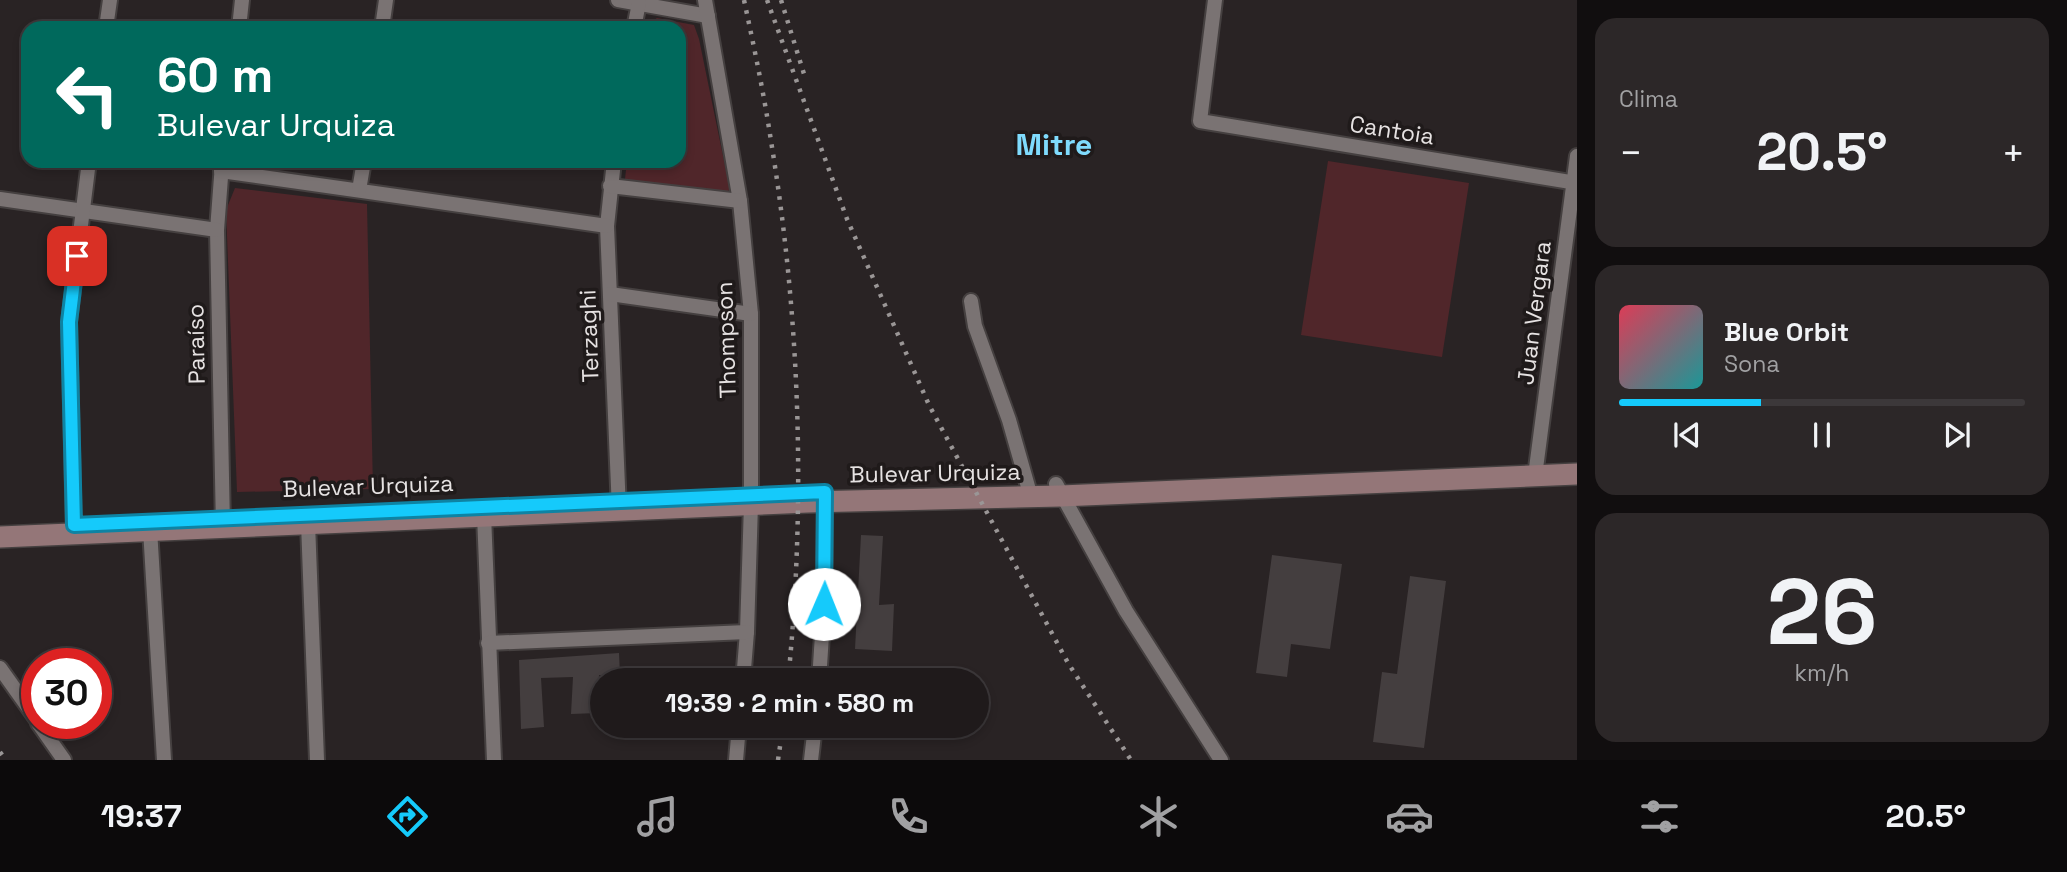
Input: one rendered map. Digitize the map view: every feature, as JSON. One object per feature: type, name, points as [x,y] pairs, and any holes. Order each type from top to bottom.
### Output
[{"type":"main road","name":"Bulevar Urquiza","points":[[1536,471],[1577,464]]},
{"type":"main road","name":"Bulevar Urquiza","points":[[0,537],[74,529],[825,497],[1536,471],[1577,474]]},
{"type":"main road","name":"Bulevar Urquiza","points":[[0,527],[150,529],[223,522],[308,523],[619,506]]},
{"type":"street","points":[[107,21],[110,0]]},
{"type":"street","points":[[240,21],[242,0]]},
{"type":"street","points":[[383,21],[386,0]]},
{"type":"street","points":[[618,0],[708,16]]},
{"type":"street","name":"Thompson","points":[[705,0],[740,201],[751,314],[751,500],[744,668]]},
{"type":"street","name":"Cantoia","points":[[1215,0],[1200,121],[1575,183]]},
{"type":"street","points":[[636,21],[639,3]]},
{"type":"street","name":"Juan Vergara","points":[[1536,471],[1577,156]]},
{"type":"street","points":[[74,529],[69,322],[88,168]]},
{"type":"street","name":"Paraíso","points":[[222,168],[217,230],[223,522]]},
{"type":"street","points":[[233,168],[359,190],[607,226]]},
{"type":"street","points":[[359,190],[362,168]]},
{"type":"street","name":"Terzaghi","points":[[613,168],[607,226],[619,506]]},
{"type":"street","points":[[610,186],[740,201]]},
{"type":"street","points":[[0,199],[217,230]]},
{"type":"street","points":[[610,294],[751,314]]},
{"type":"street","points":[[971,301],[975,327],[1009,420],[1029,491]]},
{"type":"street","points":[[1058,490],[1126,611],[1221,760]]},
{"type":"street","points":[[820,668],[824,604],[825,497]]},
{"type":"street","points":[[484,515],[494,760]]},
{"type":"street","points":[[308,523],[317,760]]},
{"type":"street","points":[[150,529],[164,760]]},
{"type":"street","points":[[488,643],[747,632]]},
{"type":"street","points":[[0,668],[21,698]]},
{"type":"street","points":[[736,760],[738,738]]},
{"type":"street","points":[[811,760],[814,738]]},
{"type":"street","points":[[50,739],[64,760]]},
{"type":"shaded area","points":[[686,23],[694,25],[730,190],[723,193],[625,179],[626,168],[686,168]]},
{"type":"shaded area","points":[[1328,161],[1469,183],[1442,357],[1301,335]]},
{"type":"shaded area","points":[[235,188],[367,204],[373,489],[237,492],[226,210]]},
{"type":"building","points":[[861,535],[883,536],[879,605],[894,604],[892,651],[855,649]]},
{"type":"building","points":[[1272,555],[1342,564],[1330,649],[1291,644],[1287,677],[1256,673]]},
{"type":"building","points":[[1410,576],[1446,581],[1424,748],[1373,742],[1382,672],[1397,674]]},
{"type":"building","points":[[619,653],[620,668],[590,668],[590,713],[571,714],[573,677],[541,678],[544,727],[521,729],[519,660]]},
{"type":"railway","points":[[744,0],[765,106],[781,208],[794,342],[797,546],[789,668]]},
{"type":"railway","points":[[767,0],[847,219],[929,405],[1068,663],[1131,760]]},
{"type":"railway","points":[[781,0],[804,74]]},
{"type":"railway","points":[[778,760],[781,738]]},
{"type":"railway","points":[[0,752],[6,760]]},
{"type":"district","name":"Mitre","points":[[1054,145]]},
{"type":"route","points":[[77,256],[69,322],[74,525],[825,492],[824,604]]}]
